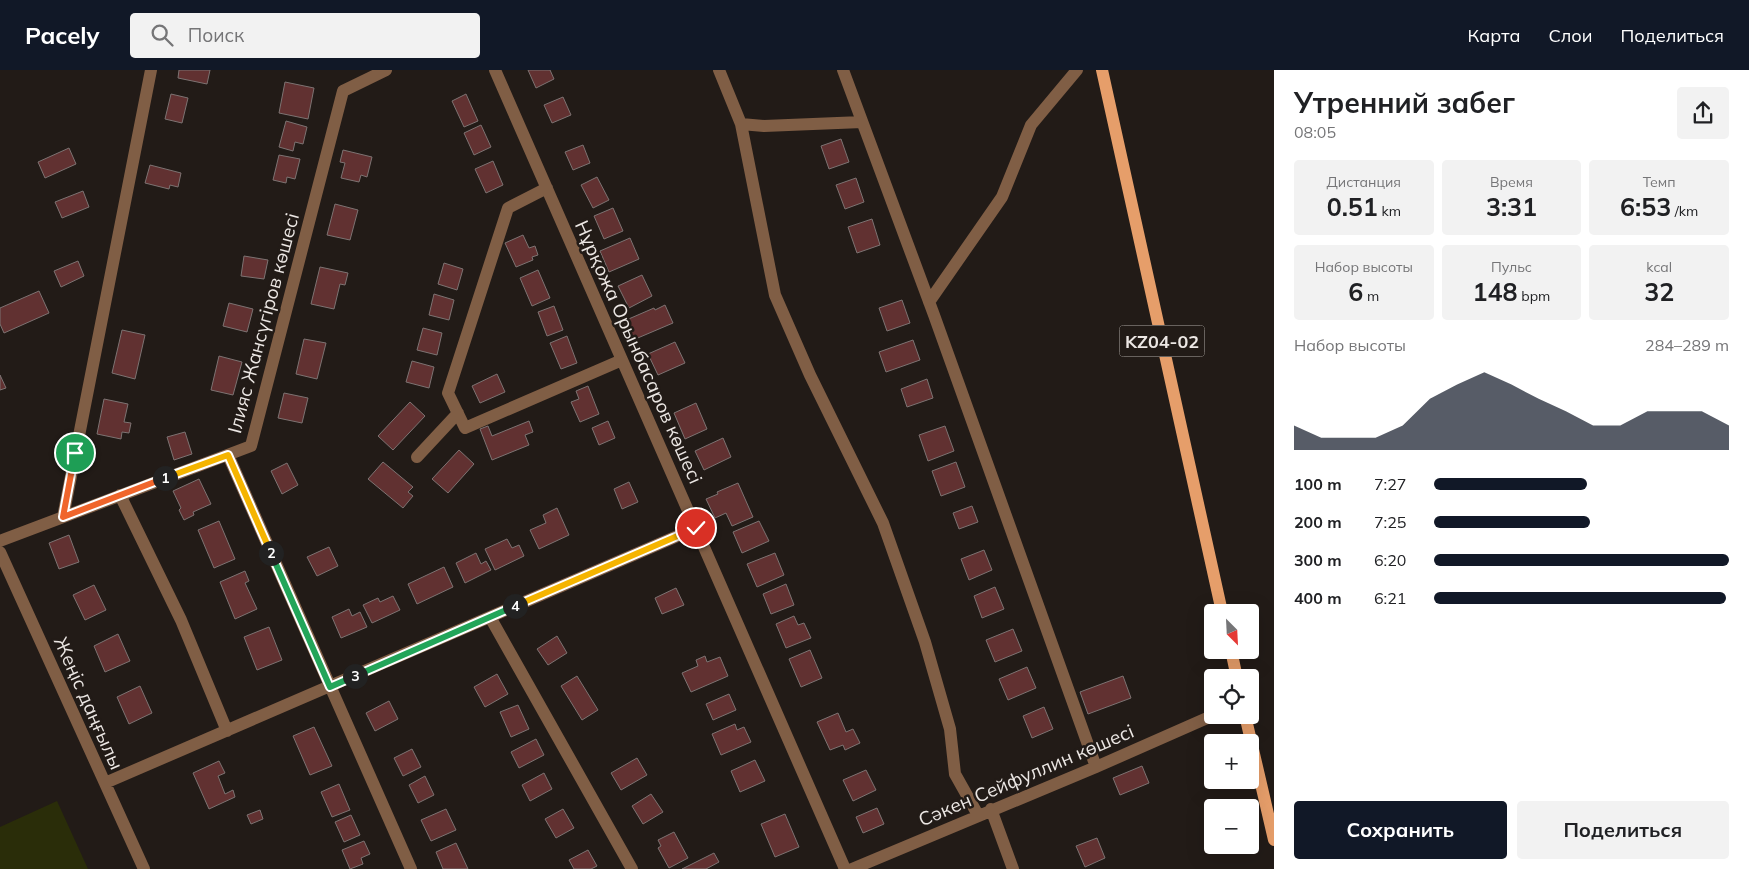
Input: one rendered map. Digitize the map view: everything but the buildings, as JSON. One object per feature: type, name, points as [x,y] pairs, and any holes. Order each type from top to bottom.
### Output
[{"type":"main road","name":"KZ04-02","points":[[1102,70],[1220,604]]},
{"type":"main road","points":[[1247,724],[1274,840]]},
{"type":"street","points":[[63,517],[151,70]]},
{"type":"street","name":"Ілияс Жансүгіров көшесі","points":[[0,541],[251,446],[343,91],[386,70]]},
{"type":"street","name":"Нұрқожа Орынбасаров көшесі","points":[[495,70],[845,869]]},
{"type":"street","points":[[719,70],[741,124],[775,295],[810,375],[883,524],[925,642],[950,729],[955,774],[978,815]]},
{"type":"street","points":[[843,70],[929,302],[1096,767]]},
{"type":"street","points":[[929,302],[1002,197],[1031,125],[1077,70]]},
{"type":"street","points":[[741,124],[764,126],[862,122]]},
{"type":"street","points":[[547,188],[508,208],[448,393],[465,428],[622,360]]},
{"type":"street","points":[[417,457],[458,413]]},
{"type":"street","points":[[228,455],[411,869]]},
{"type":"street","points":[[120,495],[181,620],[226,731]]},
{"type":"street","points":[[105,783],[696,528]]},
{"type":"street","name":"Жеңіс даңғылы","points":[[0,552],[144,869]]},
{"type":"street","points":[[490,617],[632,869]]},
{"type":"street","name":"Сәкен Сейфуллин көшесі","points":[[852,869],[991,809],[1096,767],[1204,719]]},
{"type":"street","points":[[991,809],[1013,869]]},
{"type":"green space","points":[[57,801],[88,869],[0,869],[0,827]]},
{"type":"route","points":[[75,453],[63,517],[228,455],[330,687],[696,528]]}]
